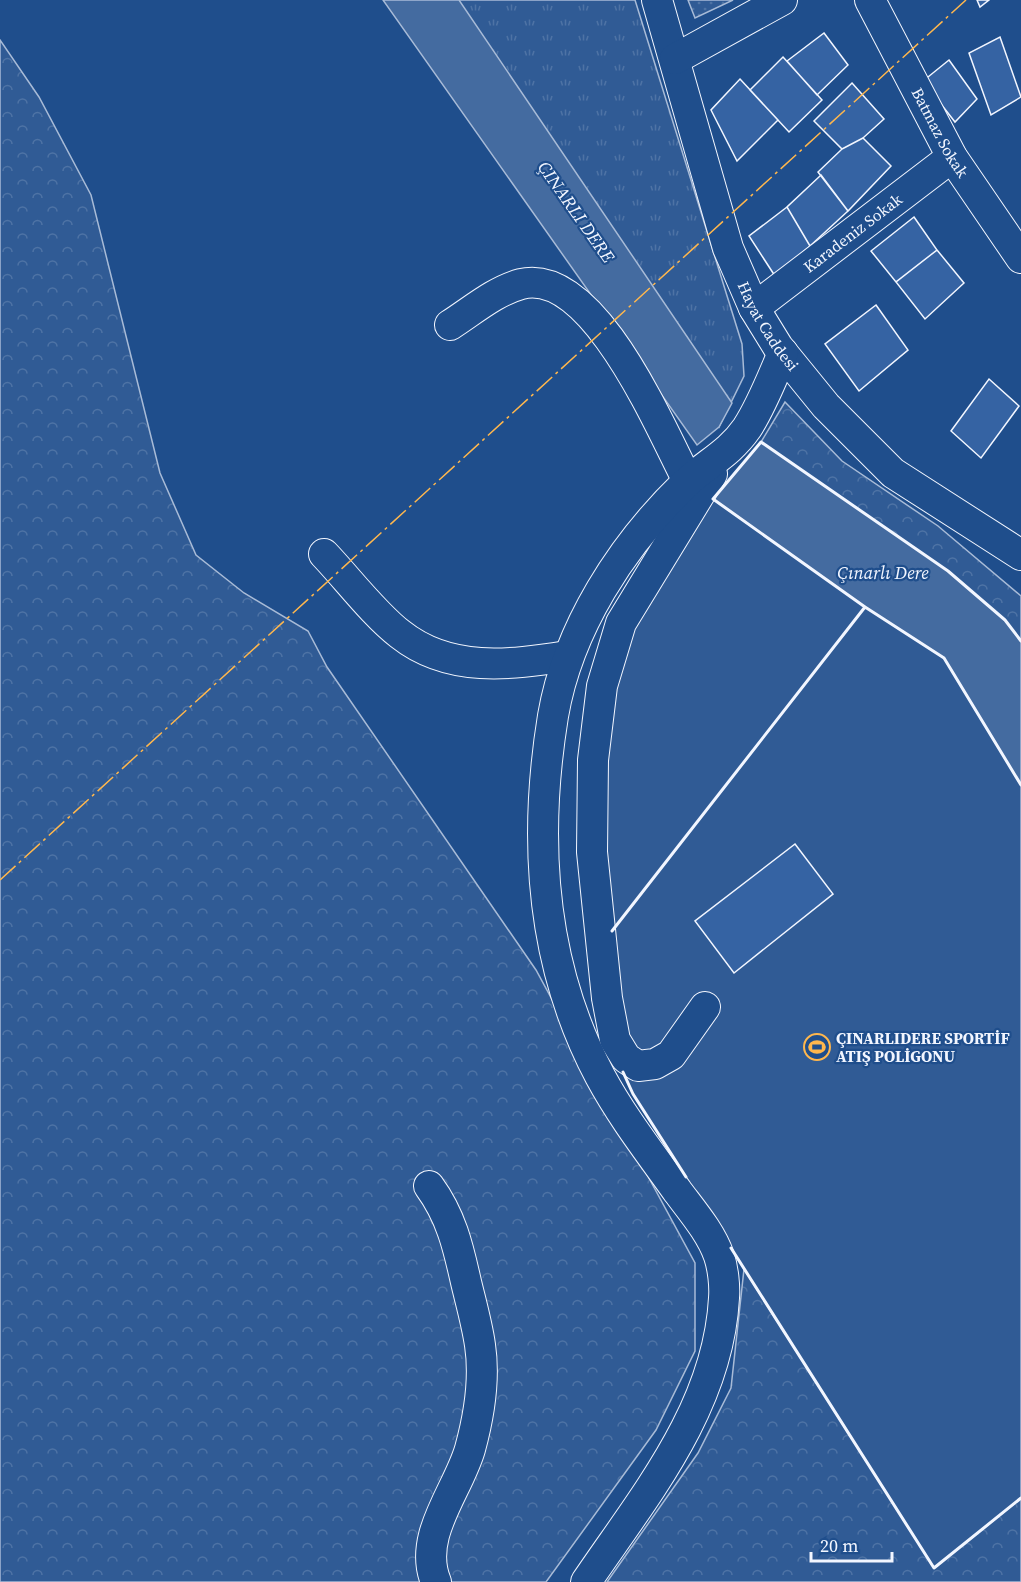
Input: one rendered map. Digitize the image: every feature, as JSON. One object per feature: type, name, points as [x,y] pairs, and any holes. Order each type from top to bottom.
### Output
[{"type":"street","name":"Hayat Caddesi","points":[[657,0],[728,248],[754,309],[783,352],[826,405],[893,473],[1021,555]]},
{"type":"street","points":[[675,59],[782,0]]},
{"type":"street","name":"Batmaz Sokak","points":[[870,0],[952,157],[1021,258]]},
{"type":"street","name":"Karadeniz Sokak","points":[[754,309],[952,157]]},
{"type":"street","points":[[450,325],[492,297],[521,284],[541,283],[565,291],[589,312],[621,354],[688,481]]},
{"type":"street","points":[[705,1007],[671,1055],[655,1064],[638,1066],[626,1058],[615,1040],[607,998],[592,852],[593,760],[602,686],[621,623],[725,455],[752,419],[783,352]]},
{"type":"street","points":[[586,1582],[679,1444],[703,1391],[719,1336],[724,1295],[720,1258],[705,1229],[601,1079],[578,1030],[557,962],[543,879],[544,804],[553,716],[567,656],[600,592],[647,525],[688,481],[725,455]]},
{"type":"street","points":[[324,554],[399,634],[425,651],[460,661],[510,665],[567,656]]},
{"type":"street","points":[[429,1186],[444,1206],[454,1230],[480,1346],[481,1397],[470,1450],[433,1539],[431,1560],[436,1582]]},
{"type":"green space","points":[[427,0],[635,0],[742,344],[744,376],[719,427]]},
{"type":"green space","points":[[688,0],[733,0],[695,18]]},
{"type":"green space","points":[[0,40],[39,97],[91,195],[160,473],[196,555],[244,593],[308,631],[327,667],[536,970],[695,1263],[695,1351],[656,1430],[546,1582],[0,1582]]},
{"type":"green space","points":[[785,402],[842,461],[938,526],[1021,596],[1021,641],[1005,620],[761,442]]},
{"type":"green space","points":[[744,1269],[934,1568],[1021,1498],[1021,1582],[607,1582],[698,1453],[731,1388]]},
{"type":"shaded area","name":"ÇINARLIDERE SPORTİF ATIŞ POLİGONU","points":[[713,499],[865,607],[944,658],[1021,785],[1021,1498],[934,1568],[633,1094],[592,1000],[600,708],[627,612]]},
{"type":"water","name":"ÇINARLI DERE","points":[[383,0],[459,0],[732,403],[719,427],[697,445]]},
{"type":"water","name":"Çınarlı Dere","points":[[761,442],[948,571],[1005,620],[1021,641],[1021,785],[944,658],[865,607],[713,499]]},
{"type":"building","points":[[977,0],[989,0],[980,7]]},
{"type":"building","points":[[824,33],[848,65],[817,95],[787,61]]},
{"type":"building","points":[[1000,37],[1021,97],[991,115],[969,53]]},
{"type":"building","points":[[783,57],[822,100],[789,132],[750,90]]},
{"type":"building","points":[[949,60],[977,99],[955,122],[923,81]]},
{"type":"building","points":[[740,79],[778,120],[737,161],[711,110]]},
{"type":"building","points":[[852,83],[884,119],[863,138],[842,149],[814,121]]},
{"type":"building","points":[[863,138],[891,166],[848,211],[818,172],[842,149]]},
{"type":"building","points":[[821,175],[848,211],[810,246],[787,207]]},
{"type":"building","points":[[787,207],[810,246],[775,276],[749,236]]},
{"type":"building","points":[[914,217],[937,250],[896,282],[871,251]]},
{"type":"building","points":[[937,250],[964,283],[925,319],[896,282]]},
{"type":"building","points":[[876,305],[908,350],[859,391],[825,344]]},
{"type":"building","points":[[989,379],[1019,406],[981,458],[951,431]]},
{"type":"building","points":[[795,844],[833,894],[734,973],[695,921]]},
{"type":"wall","points":[[1021,641],[1005,620],[948,571],[761,442],[713,499],[865,607],[944,658],[1021,785]]},
{"type":"wall","points":[[612,931],[865,607]]},
{"type":"wall","points":[[623,1072],[633,1094],[686,1177]]},
{"type":"wall","points":[[731,1248],[934,1568],[1021,1498]]},
{"type":"power","points":[[0,880],[966,0]]},
{"type":"place","name":"ÇINARLIDERE SPORTİF ATIŞ POLİGONU","points":[[817,1047]]}]
